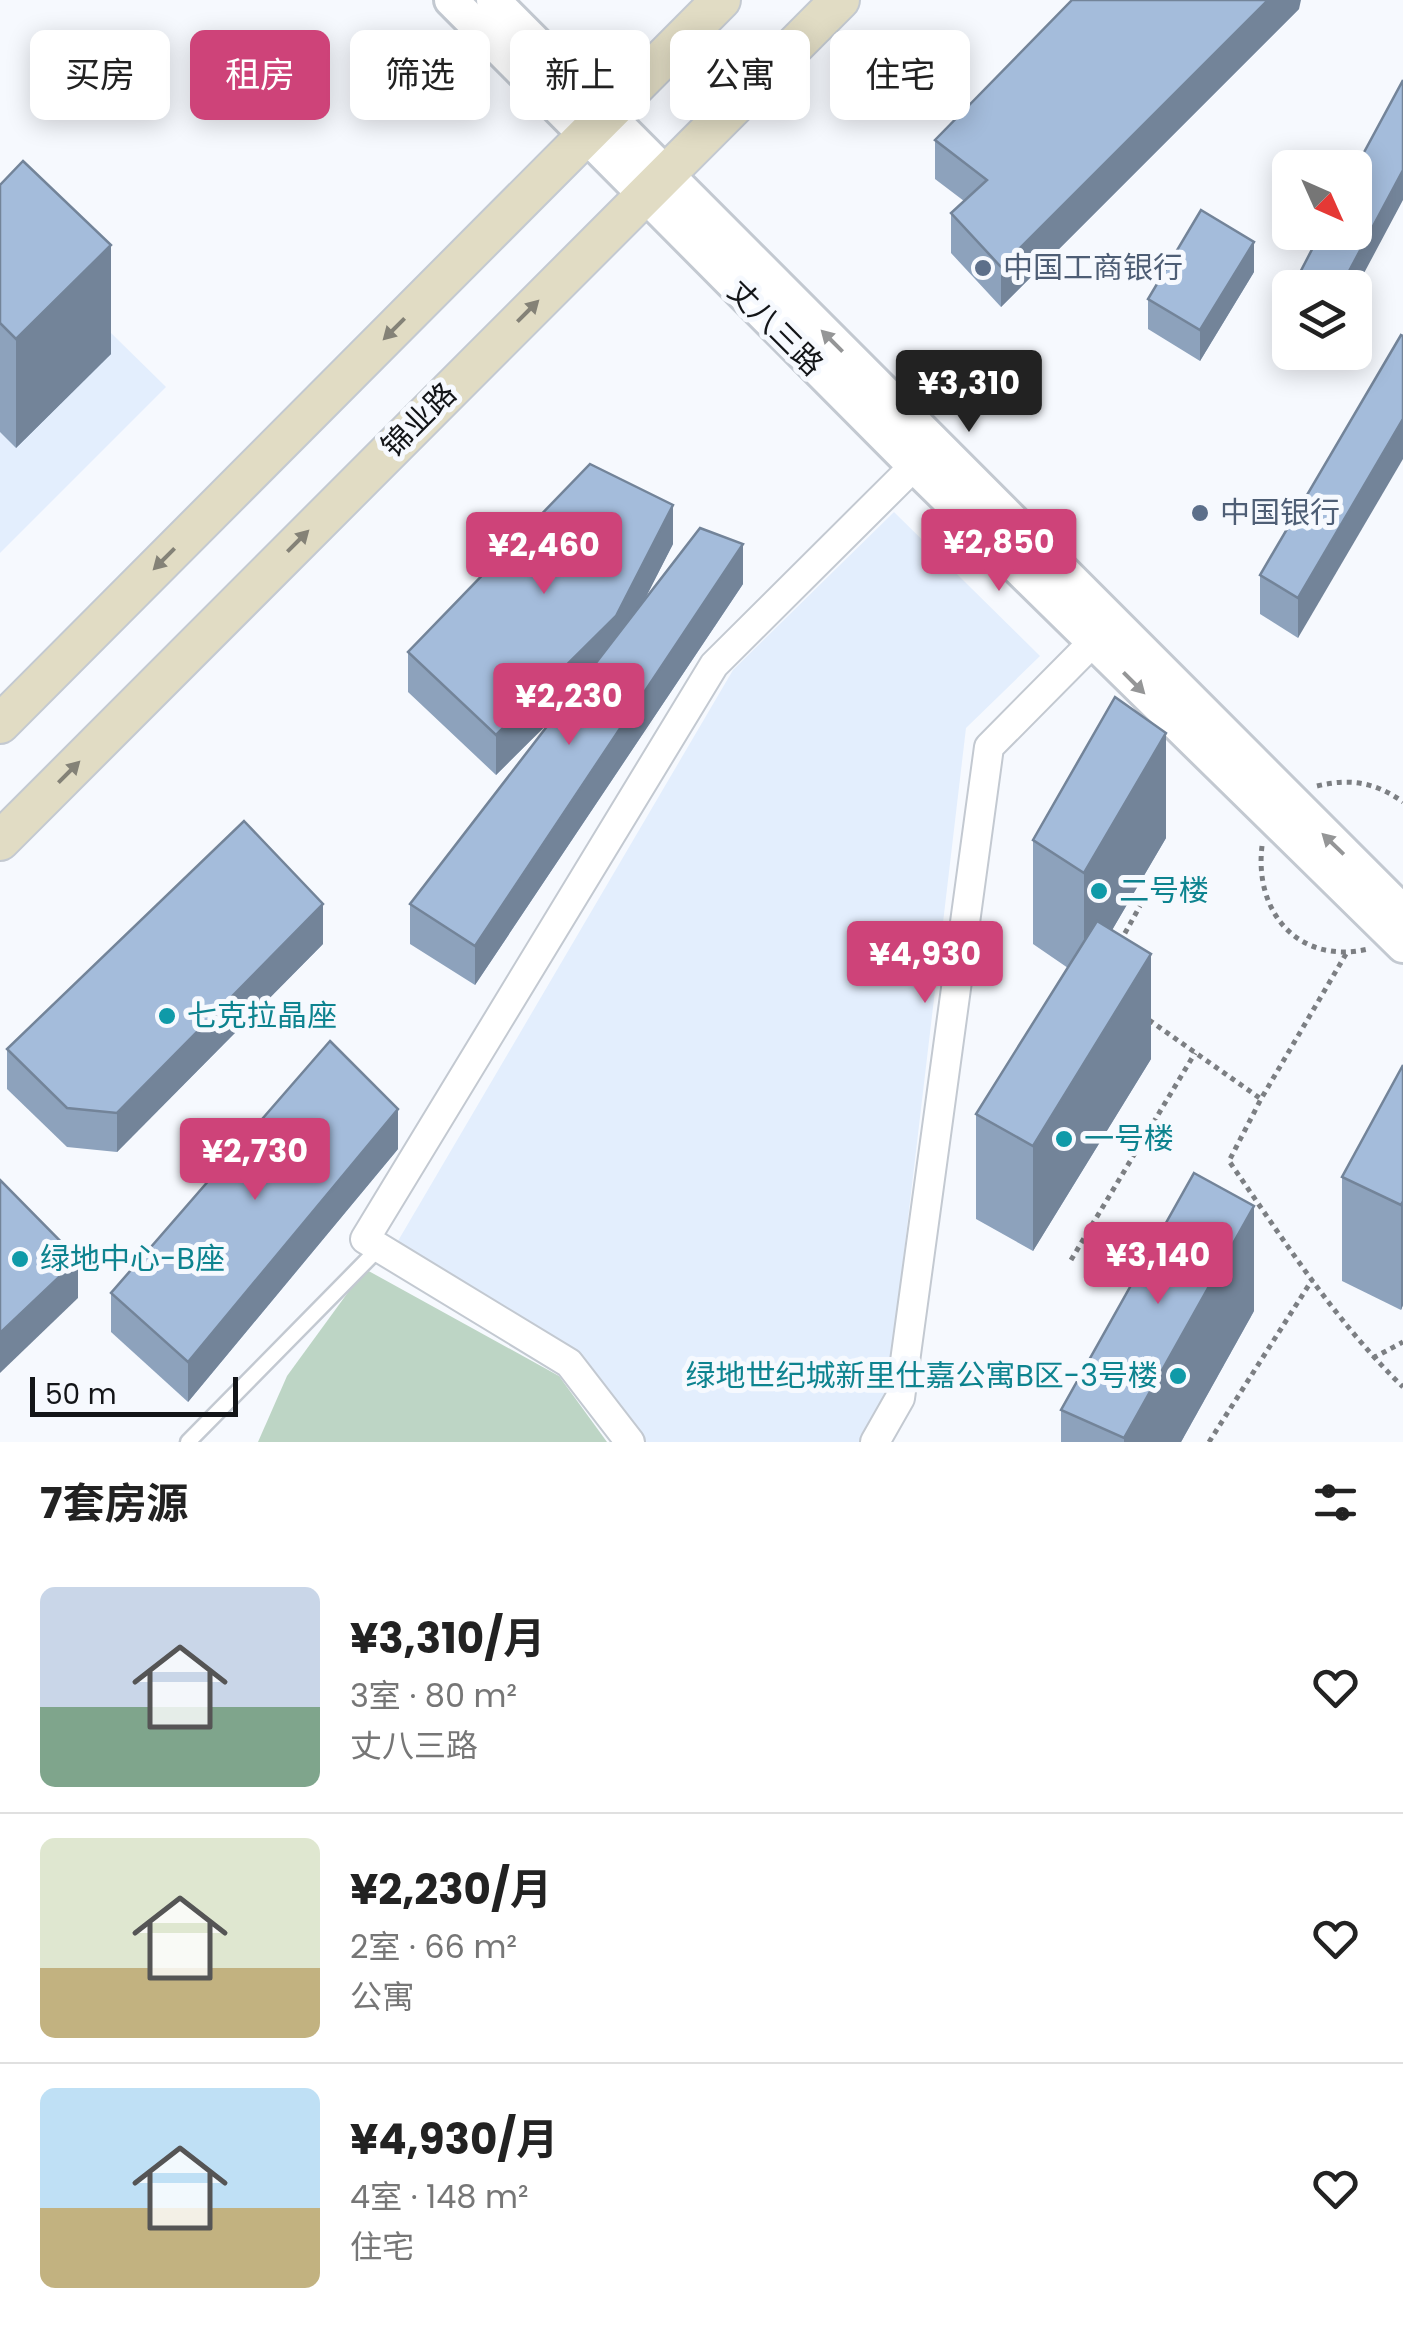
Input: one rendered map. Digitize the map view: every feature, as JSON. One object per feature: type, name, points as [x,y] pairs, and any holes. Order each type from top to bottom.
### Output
[{"type":"main road","points":[[0,724],[721,0]]},
{"type":"main road","name":"锦业路","points":[[0,841],[840,0]]},
{"type":"street","name":"丈八三路","points":[[451,0],[597,125]]},
{"type":"street","name":"丈八三路","points":[[493,0],[597,125],[914,466],[1403,946]]},
{"type":"street","name":"丈八三路","points":[[654,184],[1403,912]]},
{"type":"street","points":[[630,1442],[569,1363],[365,1239],[714,665],[914,466]]},
{"type":"street","points":[[875,1442],[900,1398],[989,747],[1093,642]]},
{"type":"lane","points":[[188,1442],[379,1248]]},
{"type":"path","points":[[1399,799],[1403,792]]},
{"type":"path","points":[[1114,952],[1140,906]]},
{"type":"path","points":[[1346,954],[1229,1162],[1312,1280],[1374,1358],[1403,1387]]},
{"type":"path","points":[[1139,1013],[1261,1099]]},
{"type":"path","points":[[1072,1260],[1194,1053]]},
{"type":"path","points":[[1209,1442],[1312,1280]]},
{"type":"path","points":[[1374,1358],[1403,1342]]},
{"type":"shaded area","points":[[0,224],[166,387],[0,553]]},
{"type":"shaded area","points":[[894,512],[1040,656],[966,728],[886,1405],[865,1442],[641,1442],[583,1358],[395,1246],[733,670]]},
{"type":"green space","points":[[365,1269],[559,1376],[607,1442],[258,1442],[287,1376]]},
{"type":"building","points":[[1072,0],[1268,0],[1001,267],[951,213],[987,180],[935,140],[955,120],[970,120],[970,104]]},
{"type":"building","points":[[1403,80],[1403,170],[1372,228],[1372,150],[1365,150]]},
{"type":"building","points":[[23,161],[111,245],[16,339],[0,323],[0,185]]},
{"type":"building","points":[[1201,210],[1254,242],[1200,330],[1148,299]]},
{"type":"building","points":[[1312,250],[1360,250],[1350,270],[1301,270]]},
{"type":"building","points":[[1401,335],[1403,419],[1298,598],[1260,575]]},
{"type":"building","points":[[590,464],[673,505],[616,616],[496,735],[408,652]]},
{"type":"building","points":[[700,528],[743,544],[475,946],[410,904]]},
{"type":"building","points":[[1115,697],[1166,733],[1084,873],[1033,840]]},
{"type":"building","name":"七克拉晶座","points":[[244,821],[323,904],[117,1113],[67,1108],[7,1049]]},
{"type":"building","points":[[1097,921],[1151,954],[1033,1146],[976,1114]]},
{"type":"building","points":[[330,1041],[398,1109],[188,1362],[111,1293]]},
{"type":"building","points":[[1403,1065],[1403,1201],[1401,1205],[1342,1177]]},
{"type":"building","points":[[1194,1173],[1254,1206],[1124,1438],[1061,1410]]},
{"type":"building","points":[[0,1180],[78,1259],[0,1333]]},
{"type":"place","name":"中国工商银行","points":[[983,268]]},
{"type":"place","name":"中国银行","points":[[1200,513]]},
{"type":"place","name":"二号楼","points":[[1099,891]]},
{"type":"place","name":"七克拉晶座","points":[[167,1016]]},
{"type":"place","name":"一号楼","points":[[1064,1139]]},
{"type":"place","name":"绿地中心-B座","points":[[20,1259]]},
{"type":"place","name":"绿地世纪城新里仕嘉公寓B区-3号楼","points":[[1178,1376]]}]
